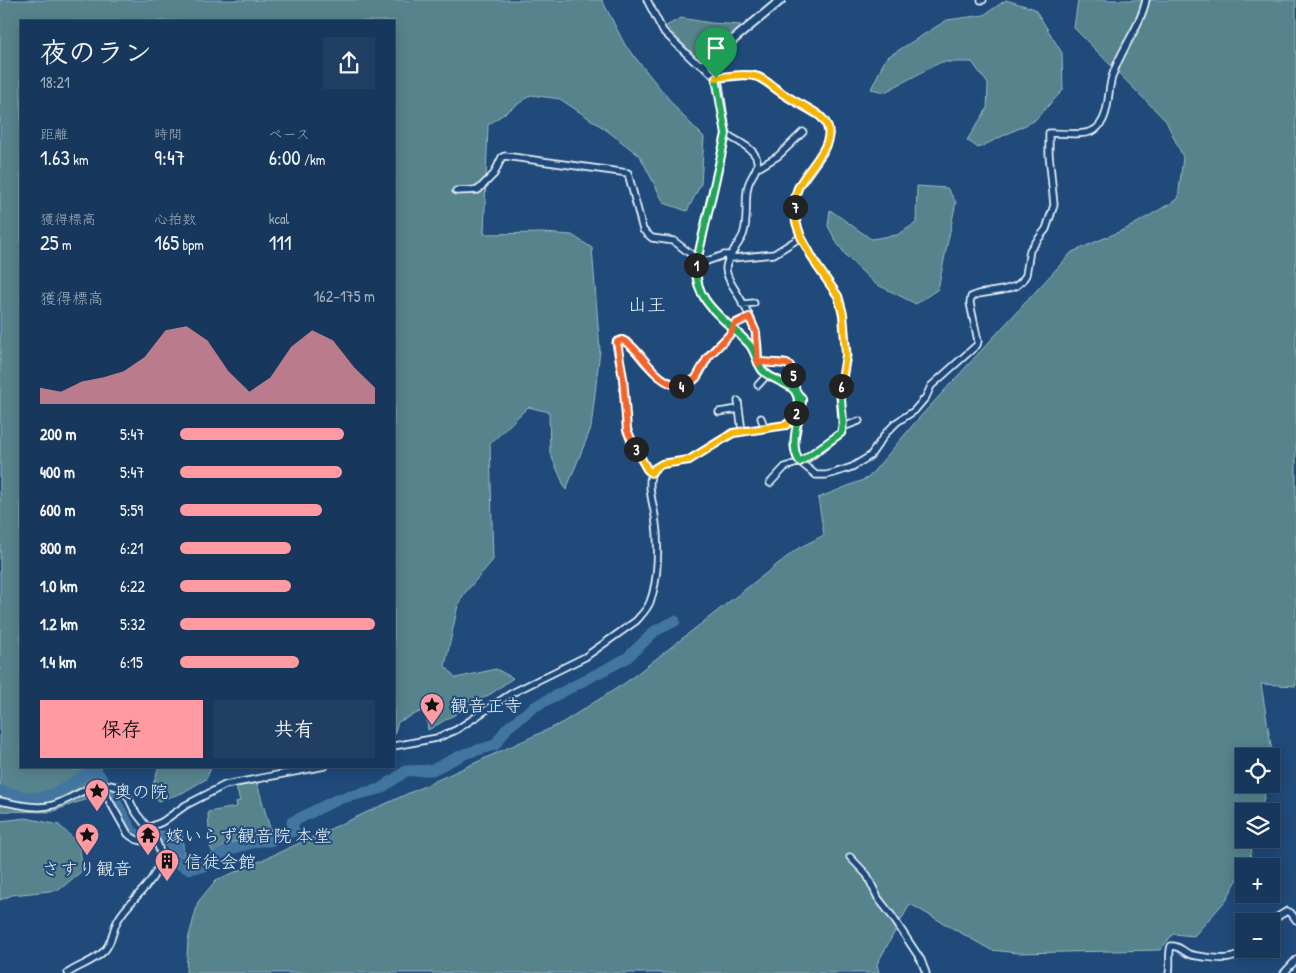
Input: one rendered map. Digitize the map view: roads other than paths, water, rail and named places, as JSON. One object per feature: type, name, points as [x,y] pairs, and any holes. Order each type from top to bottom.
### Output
[{"type":"street","points":[[647,0],[663,31],[694,61],[703,66],[716,78],[726,134],[697,262],[696,280],[715,314],[750,346],[768,374],[788,384],[800,396],[802,401],[794,444],[796,455],[800,462],[819,476],[852,467],[870,456],[886,433],[897,422],[914,411],[931,386],[977,345],[978,341],[970,302],[971,297],[1016,286],[1022,281],[1026,275],[1030,250],[1046,229],[1054,205],[1048,154],[1049,132],[1088,133],[1097,129],[1104,118],[1110,81],[1116,63],[1138,24],[1146,0]]},
{"type":"street","points":[[703,66],[781,0]]},
{"type":"street","points":[[716,78],[759,77],[787,97],[820,116],[825,122],[829,133],[822,153],[798,188],[795,198],[796,222],[801,237],[817,266],[838,296],[843,314],[846,355],[840,395],[843,428],[841,433],[800,462],[785,467],[770,483]]},
{"type":"street","points":[[757,167],[778,156],[803,132]]},
{"type":"street","points":[[726,134],[755,155],[758,160],[757,167],[748,185],[744,233],[728,258],[726,266],[728,279],[738,293],[756,332],[758,361]]},
{"type":"street","points":[[456,191],[478,190],[494,174],[502,158],[505,156],[628,173],[643,230],[652,238],[674,241],[697,262]]},
{"type":"street","points":[[697,262],[724,255],[733,258],[774,254],[801,237]]},
{"type":"street","points":[[742,304],[754,303]]},
{"type":"street","points":[[651,473],[631,442],[627,430],[623,378],[616,343],[622,340],[629,344],[646,365],[674,385],[680,386],[696,378],[711,354],[728,336],[735,324],[749,317]]},
{"type":"street","points":[[395,746],[437,738],[456,730],[512,693],[585,657],[612,639],[643,614],[654,590],[656,568],[656,520],[650,480],[651,473],[662,464],[689,460],[733,433],[742,430],[765,429],[786,425],[792,420],[798,406],[790,366],[783,363],[758,361]]},
{"type":"street","points":[[758,385],[768,374]]},
{"type":"street","points":[[738,401],[742,430]]},
{"type":"street","points":[[720,412],[738,409]]},
{"type":"street","points":[[761,418],[765,429]]},
{"type":"street","points":[[843,428],[859,421]]},
{"type":"street","points":[[148,828],[162,822],[186,805],[225,785],[314,768]]},
{"type":"street","points":[[0,801],[52,806],[88,789],[108,785],[116,787],[126,793],[135,811],[148,828],[160,852],[158,867],[118,920],[111,942],[105,951],[68,973]]},
{"type":"street","points":[[101,786],[128,834],[140,842],[154,839]]},
{"type":"street","points":[[850,857],[867,875],[878,898],[921,960],[926,973]]},
{"type":"street","points":[[1280,915],[1287,911],[1296,920]]},
{"type":"street","points":[[1169,973],[1171,965],[1170,949],[1171,946],[1175,945],[1190,954],[1221,959],[1235,957]]},
{"type":"street","points":[[1284,973],[1296,960]]},
{"type":"water","points":[[182,830],[184,858],[168,848],[161,841],[157,832]]},
{"type":"waterway","points":[[167,857],[188,869],[205,866],[218,855],[232,849],[259,841],[270,841],[294,831],[292,822],[338,799],[380,789],[406,771],[432,770],[464,754],[495,745],[507,728],[534,707],[627,658],[655,631],[675,621]]},
{"type":"waterway","points":[[0,791],[25,797],[44,797],[60,790],[91,771],[98,773],[104,782]]},
{"type":"waterway","points":[[111,793],[133,833],[148,838]]},
{"type":"place","name":"観音正寺","points":[[432,726]]},
{"type":"place","name":"奥の院","points":[[97,812]]},
{"type":"place","name":"さすり観音","points":[[87,856]]},
{"type":"place","name":"嫁いらず観音院 本堂","points":[[148,856]]},
{"type":"place","name":"信徒会館","points":[[167,882]]},
{"type":"district","name":"山王","points":[[647,304]]}]
